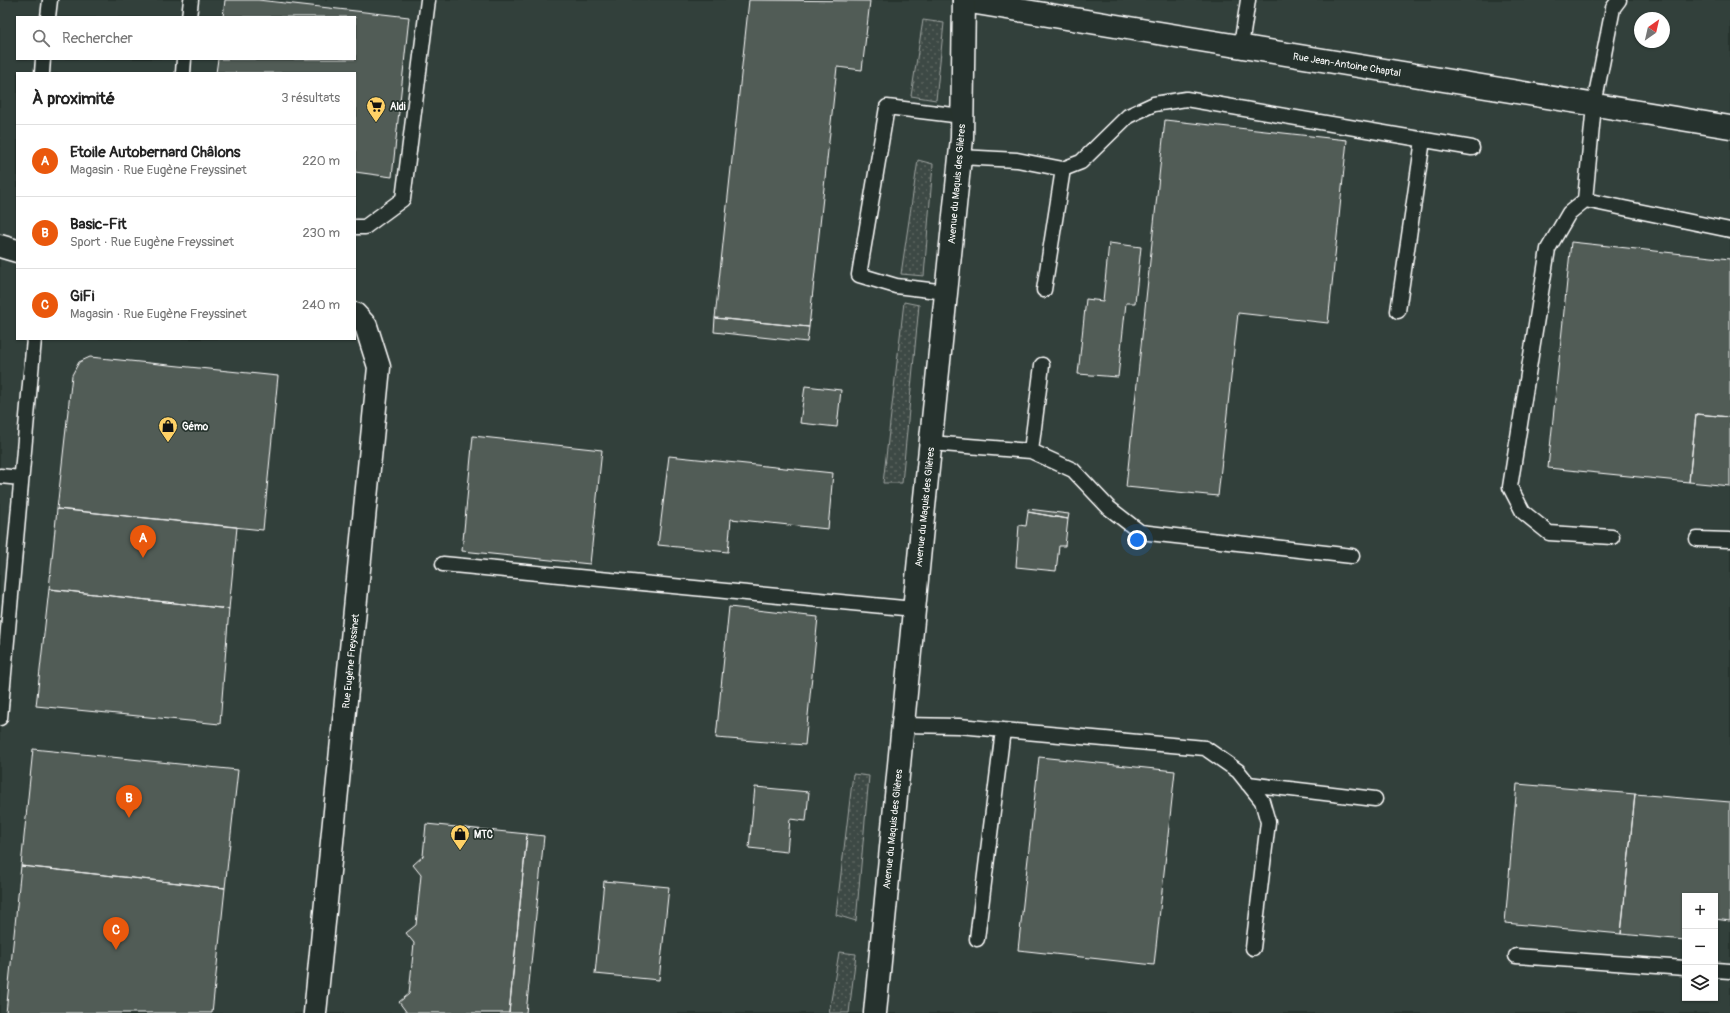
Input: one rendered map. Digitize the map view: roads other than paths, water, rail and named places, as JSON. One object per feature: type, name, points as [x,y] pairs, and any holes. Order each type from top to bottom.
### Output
[{"type":"street","name":"Rue Jean-Antoine Chaptal","points":[[963,0],[1730,128]]},
{"type":"street","name":"Avenue du Maquis des Glières","points":[[875,1013],[930,443],[960,156],[962,116],[963,0]]},
{"type":"street","points":[[0,246],[16,251]]},
{"type":"street","name":"Rue Eugène Freyssinet","points":[[315,1013],[379,367],[366,326],[356,315]]},
{"type":"lane","points":[[48,16],[50,0]]},
{"type":"lane","points":[[189,16],[191,0]]},
{"type":"lane","points":[[356,227],[365,227],[403,199],[428,0]]},
{"type":"lane","points":[[1241,46],[1248,0]]},
{"type":"lane","points":[[1612,537],[1549,533],[1523,512],[1510,487],[1548,250],[1569,213],[1585,200],[1594,105],[1613,8],[1619,0]]},
{"type":"lane","points":[[42,72],[43,60]]},
{"type":"lane","points":[[183,72],[184,60]]},
{"type":"lane","points":[[960,156],[1017,160],[1063,169],[1081,162],[1128,116],[1154,104],[1186,99],[1472,148]]},
{"type":"lane","points":[[946,292],[896,286],[859,275],[887,107],[962,116]]},
{"type":"lane","points":[[1398,311],[1423,140]]},
{"type":"lane","points":[[1044,290],[1063,169]]},
{"type":"lane","points":[[1585,200],[1730,230]]},
{"type":"lane","points":[[0,718],[34,340]]},
{"type":"lane","points":[[1031,451],[1042,365]]},
{"type":"lane","points":[[930,443],[1031,451],[1073,470],[1109,508],[1140,532],[1352,556]]},
{"type":"lane","points":[[0,476],[21,478]]},
{"type":"lane","points":[[1697,539],[1730,540]]},
{"type":"lane","points":[[443,564],[914,609]]},
{"type":"lane","points":[[903,725],[1003,730],[1205,748],[1238,771],[1262,801],[1268,822],[1254,948]]},
{"type":"lane","points":[[977,939],[1003,730]]},
{"type":"lane","points":[[1248,784],[1375,799]]},
{"type":"lane","points":[[1516,956],[1682,968]]},
{"type":"lane","points":[[1718,970],[1730,971]]},
{"type":"place","name":"Aldi","points":[[376,123]]},
{"type":"place","name":"Gémo","points":[[168,443]]},
{"type":"place","name":"Etoile Autobernard Châlons","points":[[143,558]]},
{"type":"place","name":"Basic-Fit","points":[[129,818]]},
{"type":"place","name":"MTC","points":[[460,851]]},
{"type":"place","name":"GiFi","points":[[116,950]]}]
